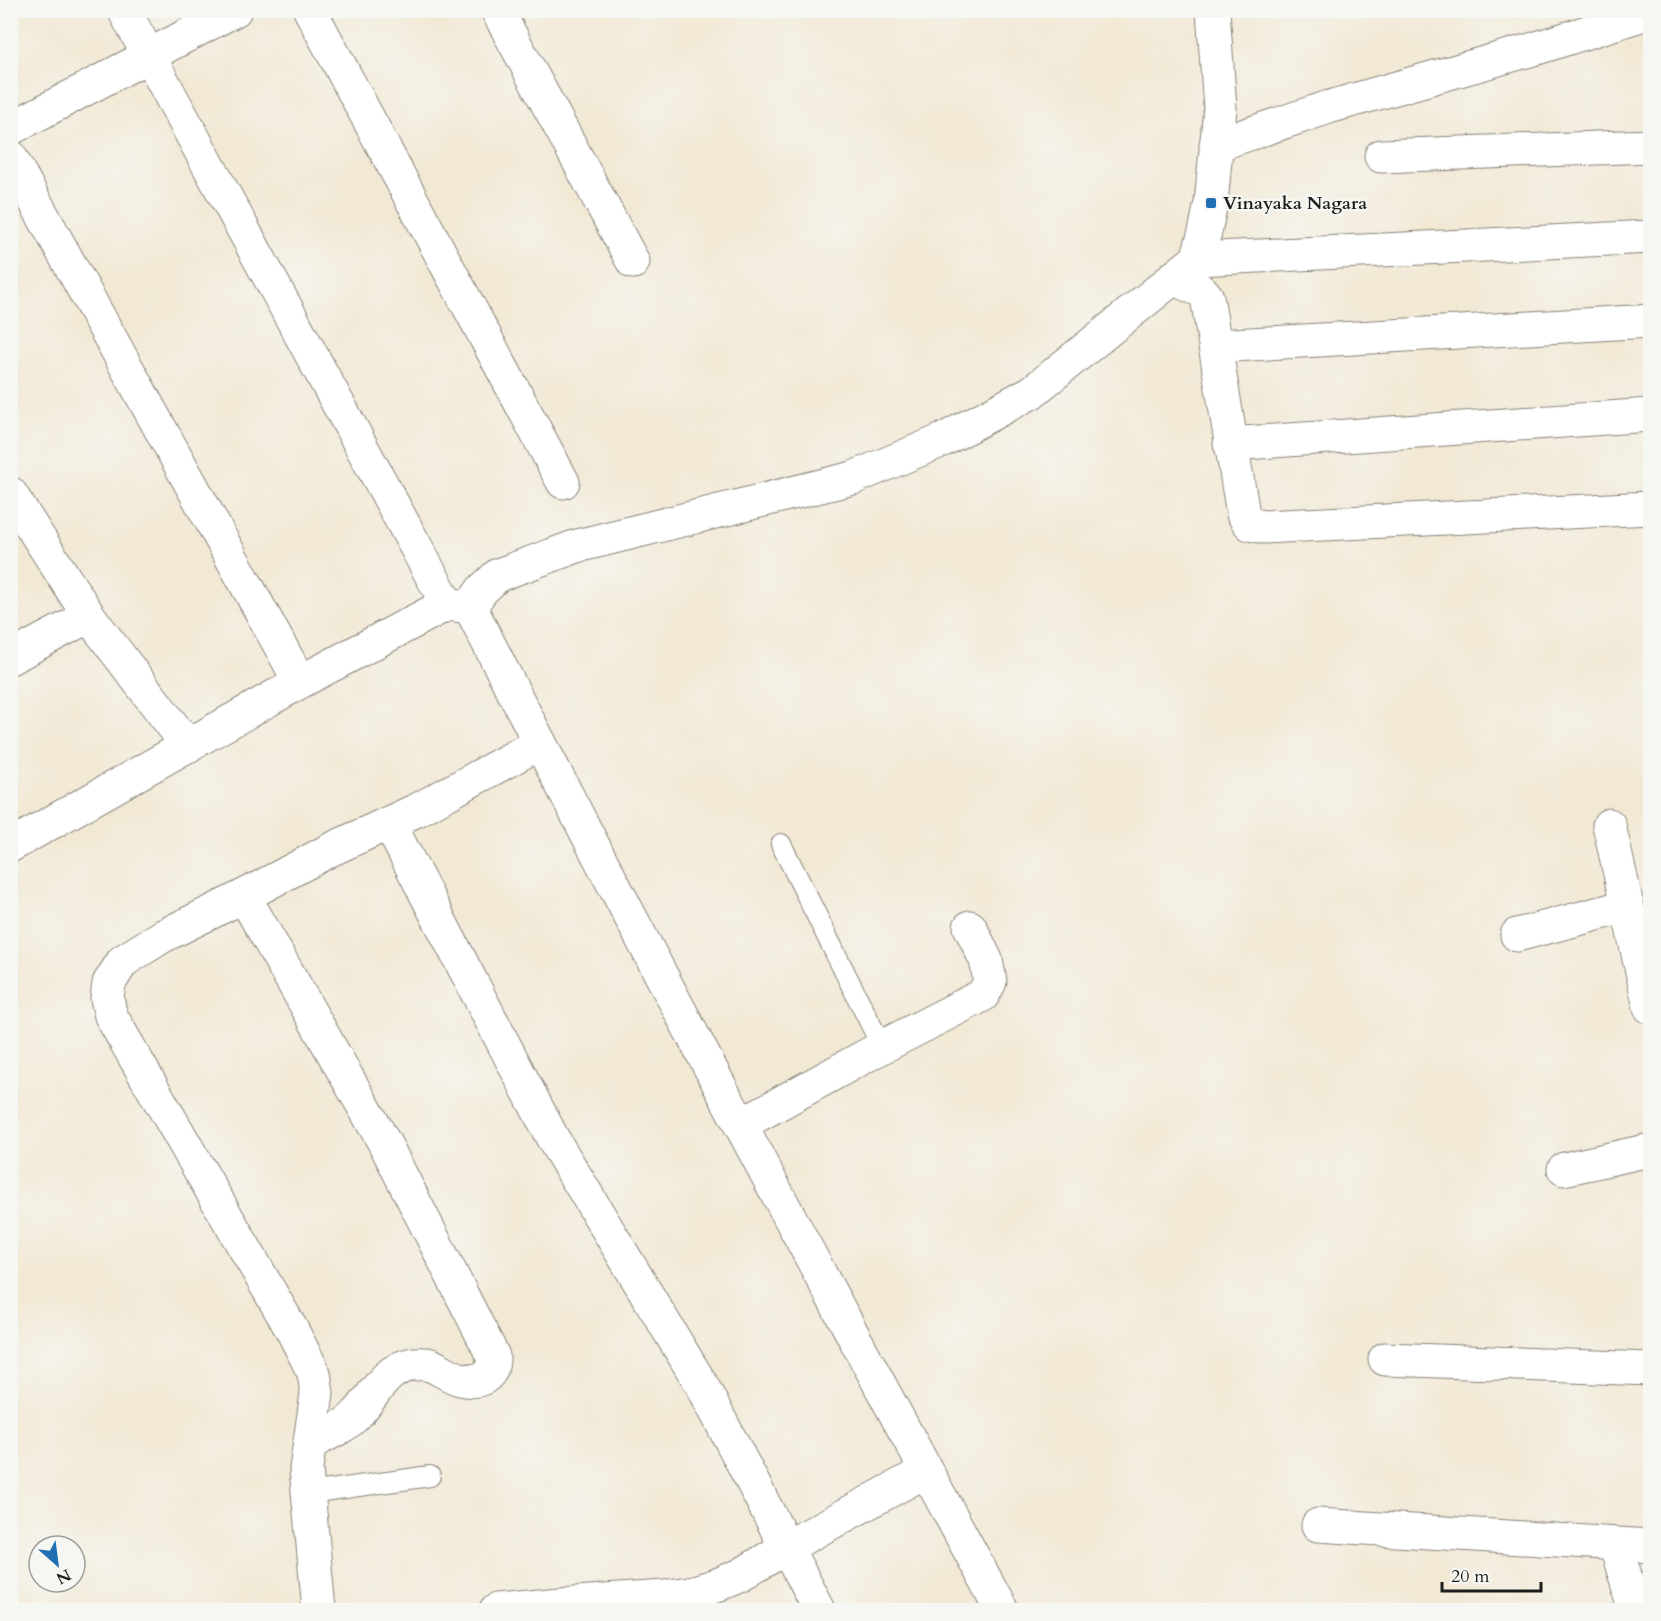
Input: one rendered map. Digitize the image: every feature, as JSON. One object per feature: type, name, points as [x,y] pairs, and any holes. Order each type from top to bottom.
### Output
[{"type":"street","points":[[124,10],[459,605],[540,743],[740,1125],[1002,1611]]},
{"type":"street","points":[[10,129],[235,10]]},
{"type":"street","points":[[310,10],[563,482]]},
{"type":"street","points":[[497,10],[633,262]]},
{"type":"street","points":[[10,846],[300,682],[459,605],[482,590],[498,575],[577,546],[853,478],[943,440],[1032,392],[1184,269],[1205,232],[1211,203],[1220,108],[1213,10]]},
{"type":"street","points":[[1216,146],[1329,107],[1537,48],[1650,12]]},
{"type":"street","points":[[1381,156],[1650,146]]},
{"type":"street","points":[[10,156],[300,682]]},
{"type":"street","points":[[1184,269],[1650,237]]},
{"type":"street","points":[[1184,269],[1207,297],[1243,514],[1250,524],[1263,527],[1650,508]]},
{"type":"street","points":[[1216,346],[1650,321]]},
{"type":"street","points":[[1230,444],[1650,415]]},
{"type":"street","points":[[10,493],[89,615],[188,746]]},
{"type":"street","points":[[10,658],[89,615]]},
{"type":"street","points":[[320,1611],[306,1469],[317,1393],[314,1373],[292,1330],[111,1016],[107,998],[109,983],[123,961],[163,936],[330,850],[419,809],[540,743]]},
{"type":"street","points":[[389,823],[553,1139],[703,1387],[819,1611]]},
{"type":"street","points":[[1609,825],[1650,1007]]},
{"type":"street","points":[[244,896],[385,1144],[493,1356],[493,1367],[490,1373],[483,1378],[472,1380],[459,1379],[428,1364],[414,1364],[398,1368],[383,1380],[356,1415],[335,1430],[309,1443]]},
{"type":"street","points":[[1517,935],[1627,906]]},
{"type":"street","points":[[740,1125],[983,995],[990,982],[986,960],[970,927]]},
{"type":"street","points":[[1564,1169],[1650,1150]]},
{"type":"street","points":[[1384,1359],[1650,1369]]},
{"type":"street","points":[[496,1611],[664,1597],[694,1592],[741,1575],[785,1548],[926,1471]]},
{"type":"street","points":[[1318,1525],[1650,1546]]},
{"type":"street","points":[[1615,1544],[1636,1611]]},
{"type":"lane","points":[[781,844],[882,1047]]},
{"type":"lane","points":[[309,1493],[430,1476]]},
{"type":"place","name":"Vinayaka Nagara","points":[[1211,203]]}]
